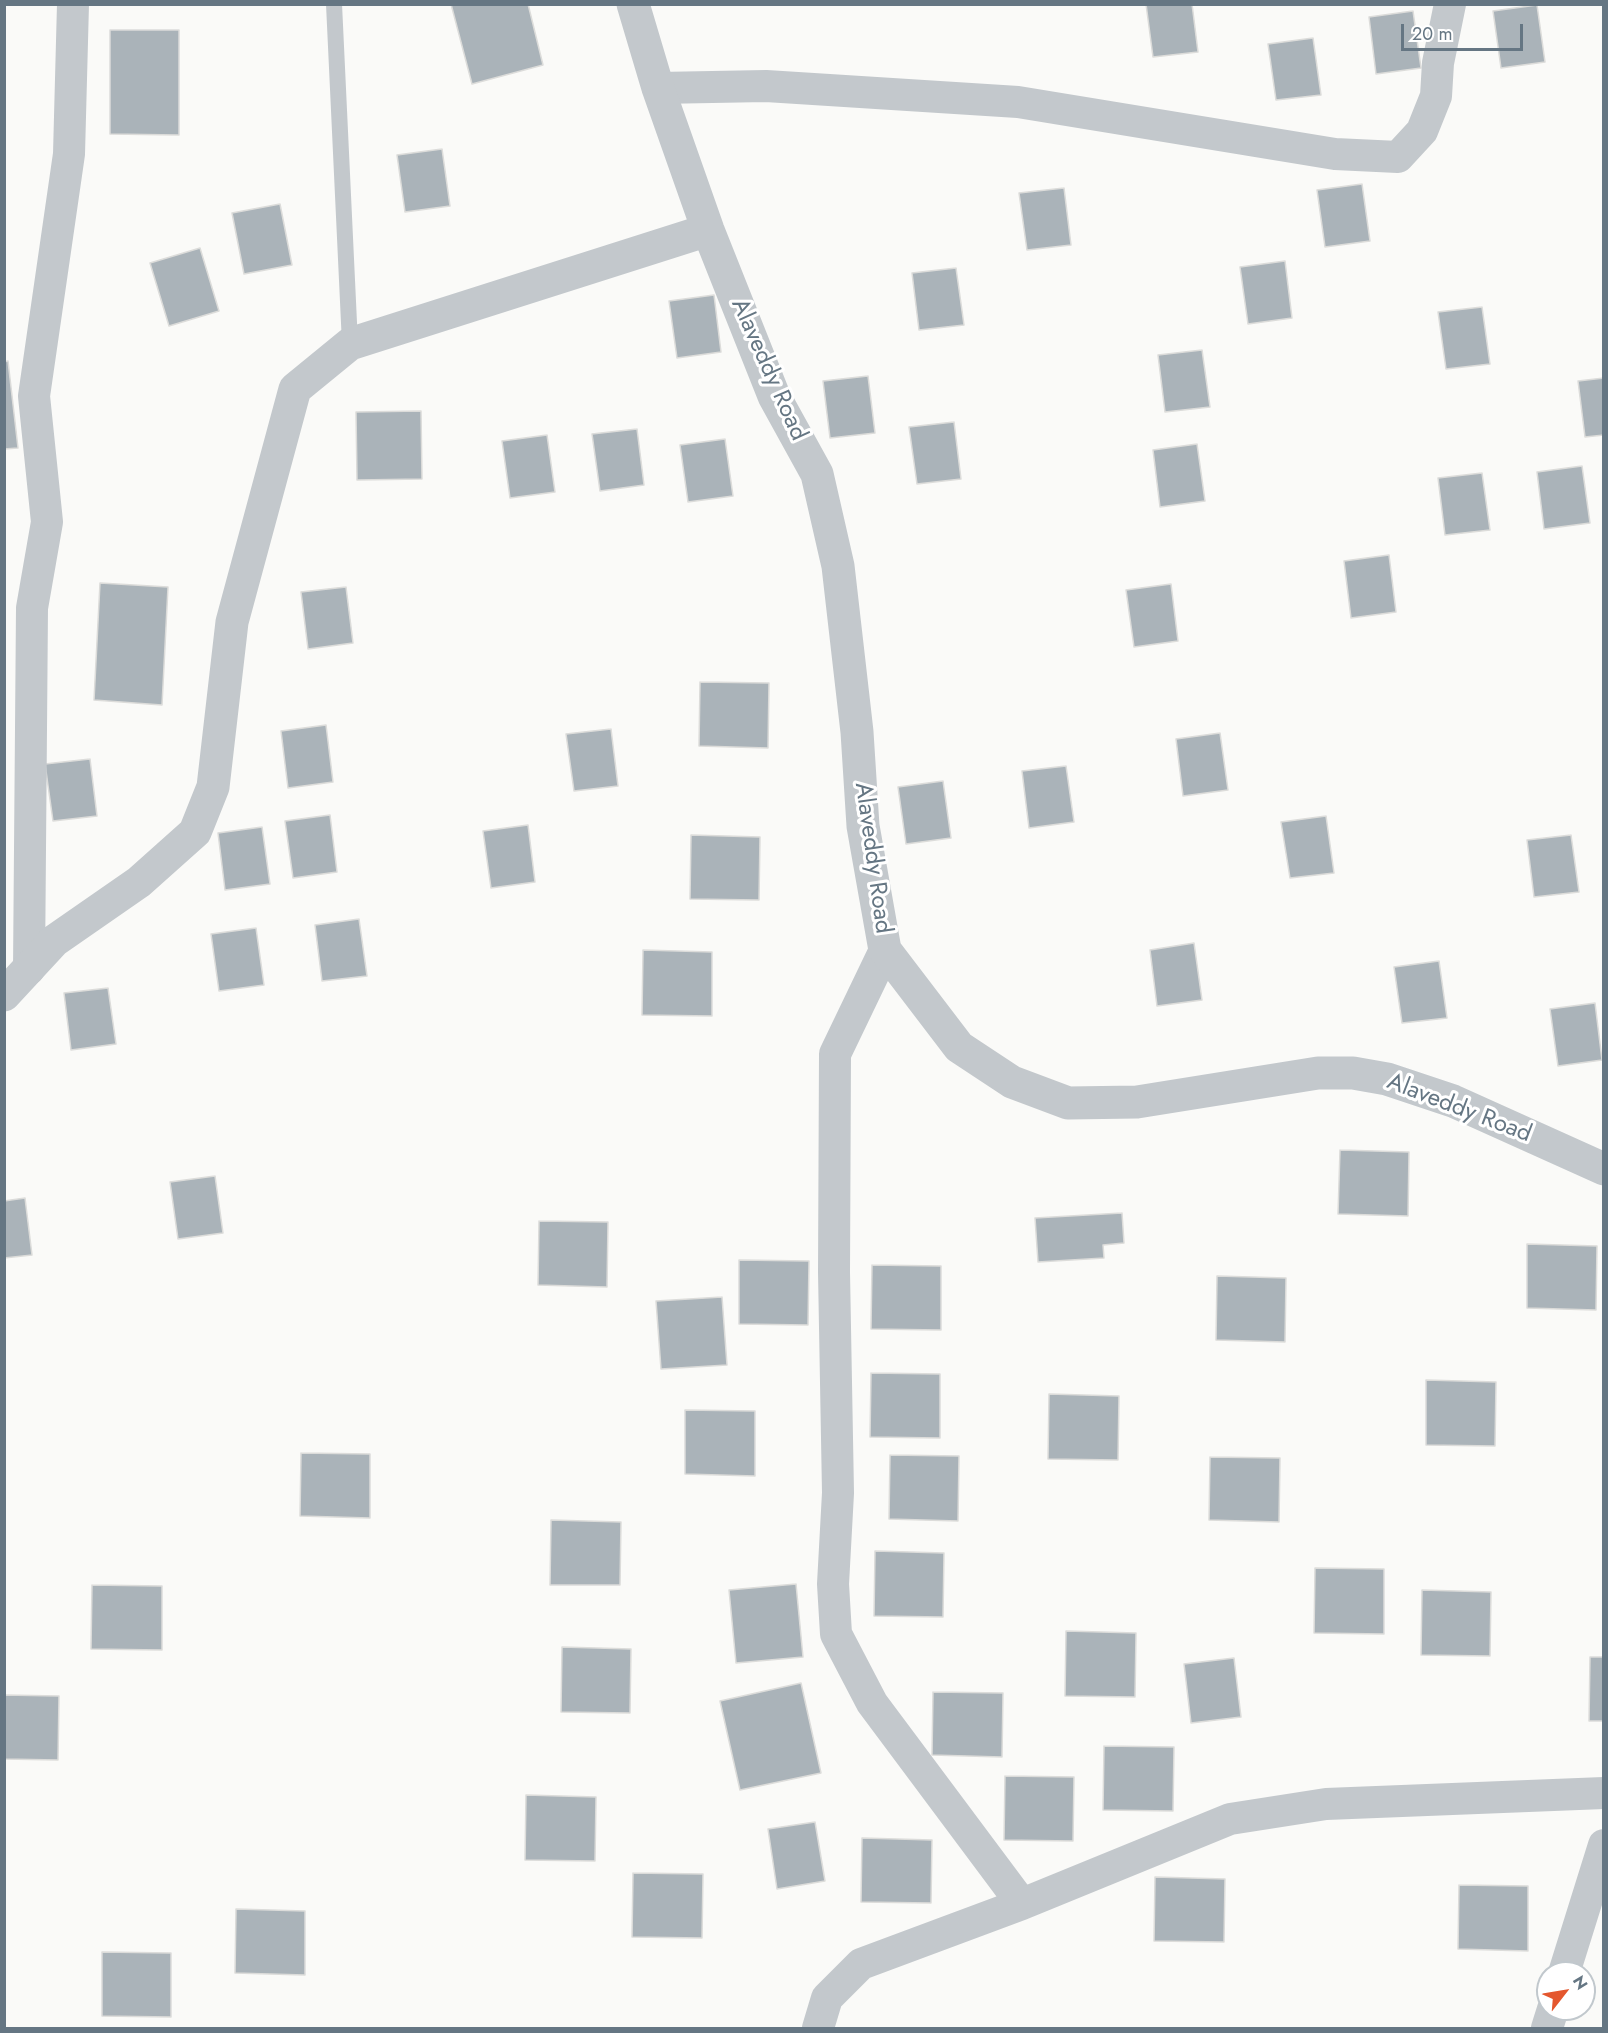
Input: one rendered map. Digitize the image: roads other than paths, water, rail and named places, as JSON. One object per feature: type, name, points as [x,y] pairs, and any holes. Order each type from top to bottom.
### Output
[{"type":"street","points":[[29,969],[32,608],[47,522],[34,396],[69,154],[73,4]]},
{"type":"street","name":"Alaveddy Road","points":[[633,4],[658,88],[708,230],[774,396],[817,474],[838,566],[857,732],[862,826],[885,950],[959,1047],[1012,1082],[1068,1103],[1137,1102],[1318,1073],[1353,1073],[1387,1079],[1453,1101],[1604,1168]]},
{"type":"street","points":[[658,88],[766,86],[1018,102],[1335,154],[1398,157],[1422,131],[1436,96],[1438,63],[1450,4]]},
{"type":"street","points":[[4,995],[54,941],[139,882],[195,832],[213,787],[232,622],[295,389],[350,344],[708,230]]},
{"type":"street","points":[[885,950],[835,1054],[834,1272],[838,1493],[833,1584],[836,1634],[872,1703],[1022,1904]]},
{"type":"street","points":[[818,2028],[827,1998],[861,1964],[1022,1904],[1230,1819],[1326,1804],[1604,1793]]},
{"type":"street","points":[[1568,1961],[1604,1845]]},
{"type":"lane","points":[[334,4],[350,344]]}]
